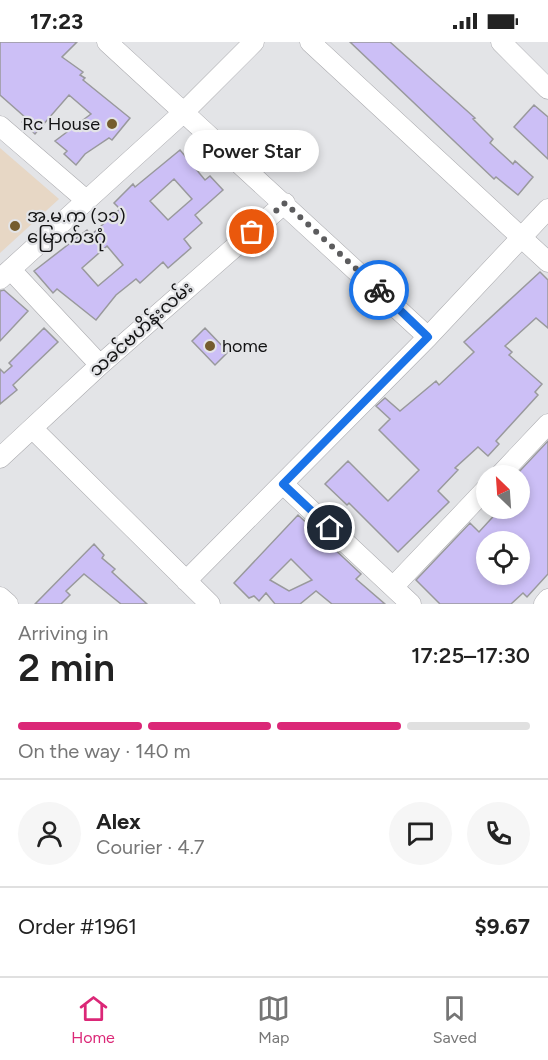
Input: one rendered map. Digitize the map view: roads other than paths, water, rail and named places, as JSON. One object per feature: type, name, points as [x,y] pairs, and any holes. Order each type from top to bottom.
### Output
[{"type":"street","points":[[107,42],[185,111],[428,337]]},
{"type":"street","points":[[100,364],[5,275],[185,111],[254,42]]},
{"type":"street","points":[[310,42],[548,262]]},
{"type":"street","points":[[501,42],[548,89]]},
{"type":"street","points":[[0,126],[86,200]]},
{"type":"street","name":"သခင်ဗဟိန်းလမ်း","points":[[0,458],[100,364],[285,203]]},
{"type":"street","points":[[186,581],[428,337],[548,209]]},
{"type":"street","points":[[509,465],[548,424]]},
{"type":"street","points":[[33,429],[210,604]]},
{"type":"street","points":[[283,484],[411,604]]},
{"type":"street","points":[[393,587],[476,500]]},
{"type":"street","points":[[0,597],[8,604]]},
{"type":"street","points":[[544,604],[548,599]]},
{"type":"place","name":"Rc House","points":[[112,124]]},
{"type":"place","name":"အ.မ.က (၁၁) မြောက်ဒဂုံ","points":[[15,226]]},
{"type":"place","name":"Power Star","points":[[252,232]]},
{"type":"place","name":"home","points":[[210,346]]}]
